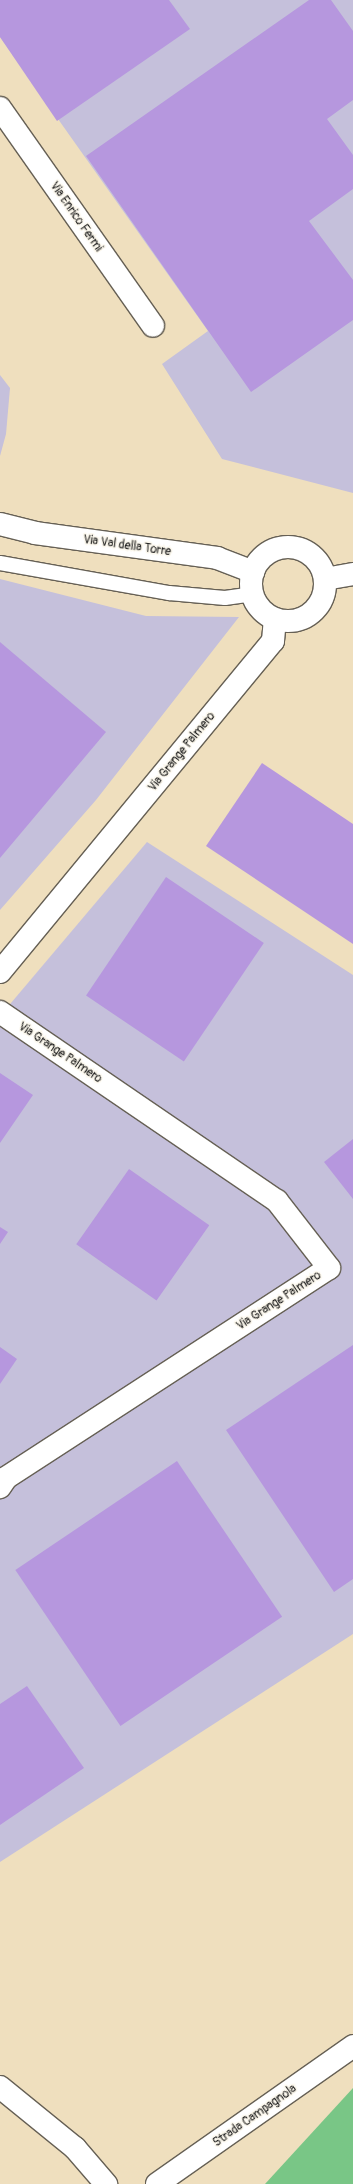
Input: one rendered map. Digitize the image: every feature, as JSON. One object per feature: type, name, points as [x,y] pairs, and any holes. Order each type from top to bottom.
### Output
[{"type":"street","name":"Via Enrico Fermi","points":[[0,108],[153,326]]},
{"type":"street","name":"Via Val della Torre","points":[[0,524],[35,533],[217,558],[253,572]]},
{"type":"street","points":[[289,547],[302,550],[313,557],[321,567],[325,579],[324,592],[320,604],[311,613],[294,620],[275,619],[265,613],[252,594],[253,572],[267,554],[289,547]]},
{"type":"street","points":[[325,579],[353,574]]},
{"type":"street","name":"Via Grange Palmero","points":[[0,972],[272,641],[275,619]]},
{"type":"street","name":"Via Grange Palmero","points":[[0,1012],[278,1201],[330,1268],[6,1478],[0,1487]]},
{"type":"street","name":"Strada Campagnola","points":[[157,2184],[353,2046]]},
{"type":"street","points":[[0,2087],[75,2148],[106,2184]]},
{"type":"lane","points":[[0,563],[169,593],[226,598],[252,594]]},
{"type":"shaded area","points":[[0,0],[353,0],[353,493],[222,459],[162,364],[208,331],[0,37]]},
{"type":"shaded area","points":[[0,375],[10,388],[6,434],[0,456]]},
{"type":"shaded area","points":[[0,579],[146,616],[239,617],[96,800],[0,910]]},
{"type":"shaded area","points":[[147,842],[353,975],[353,1634],[0,1862],[0,1016]]},
{"type":"green space","points":[[353,2088],[353,2184],[265,2184]]},
{"type":"building","points":[[0,0],[169,0],[190,29],[57,121],[0,37]]},
{"type":"building","points":[[309,0],[331,0],[353,31],[353,100],[327,119],[353,155],[353,189],[309,221],[353,280],[353,320],[251,392],[86,156]]},
{"type":"building","points":[[0,642],[106,732],[0,858]]},
{"type":"building","points":[[262,763],[353,824],[353,944],[206,846]]},
{"type":"building","points":[[166,877],[264,943],[184,1062],[86,996]]},
{"type":"building","points":[[0,1073],[33,1095],[0,1143]]},
{"type":"building","points":[[353,1139],[353,1199],[324,1162]]},
{"type":"building","points":[[129,1169],[209,1225],[157,1301],[76,1244]]},
{"type":"building","points":[[0,1227],[8,1232],[0,1244]]},
{"type":"building","points":[[353,1345],[353,1579],[334,1592],[226,1430]]},
{"type":"building","points":[[0,1347],[17,1359],[0,1384]]},
{"type":"building","points":[[177,1461],[282,1617],[120,1726],[15,1570]]},
{"type":"building","points":[[27,1686],[84,1768],[0,1825],[0,1704]]}]
